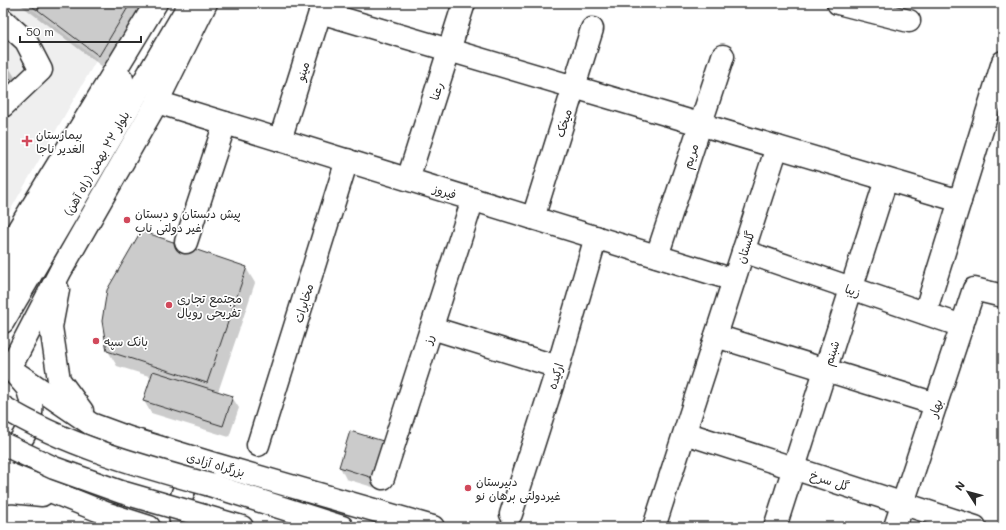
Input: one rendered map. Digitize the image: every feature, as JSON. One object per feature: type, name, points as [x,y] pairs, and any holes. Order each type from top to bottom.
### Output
[{"type":"main road","points":[[3,255],[156,3]]},
{"type":"main road","name":"بلوار ۲۲ بهمن (راه آهن)","points":[[3,285],[166,3]]},
{"type":"main road","name":"بلوار ۲۲ بهمن (راه آهن)","points":[[3,322],[190,3]]},
{"type":"main road","points":[[3,454],[9,452],[25,435],[32,412],[28,390],[8,367],[61,270],[157,102],[206,3]]},
{"type":"main road","name":"رعنا","points":[[408,179],[464,3]]},
{"type":"main road","points":[[838,3],[909,21]]},
{"type":"main road","points":[[322,7],[449,50],[960,201]]},
{"type":"main road","name":"مینو","points":[[280,140],[322,7]]},
{"type":"main road","points":[[3,20],[26,41],[41,70],[3,106]]},
{"type":"main road","name":"میخک","points":[[533,218],[592,29]]},
{"type":"main road","name":"مریم","points":[[657,256],[723,56]]},
{"type":"main road","points":[[925,313],[1003,62]]},
{"type":"main road","name":"فیروز","points":[[157,102],[734,280]]},
{"type":"main road","points":[[186,242],[225,123]]},
{"type":"main road","name":"گلستان","points":[[654,527],[777,148]]},
{"type":"main road","name":"مخابرات","points":[[258,445],[347,160]]},
{"type":"main road","name":"شبنم","points":[[775,527],[886,180]]},
{"type":"main road","name":"رز","points":[[383,478],[473,199]]},
{"type":"main road","name":"ارکیده","points":[[511,514],[558,367],[596,237]]},
{"type":"main road","name":"زیبا","points":[[743,251],[962,326]]},
{"type":"main road","points":[[61,270],[51,327],[59,380],[90,424]]},
{"type":"main road","name":"بهار","points":[[895,527],[974,288],[1003,296]]},
{"type":"main road","points":[[432,328],[558,367]]},
{"type":"main road","points":[[716,336],[936,404]]},
{"type":"main road","name":"بزرگراه آزادی","points":[[8,367],[90,424],[129,438],[214,464],[433,527]]},
{"type":"main road","name":"بزرگراه آزادی","points":[[3,407],[65,438],[130,462],[210,485],[342,527]]},
{"type":"main road","name":"گل سرخ","points":[[685,433],[975,527]]},
{"type":"main road","points":[[3,444],[54,468],[121,492],[242,527]]},
{"type":"main road","points":[[183,527],[180,519],[181,496],[192,478],[214,464]]},
{"type":"main road","points":[[3,472],[68,498],[149,527]]},
{"type":"main road","points":[[3,493],[12,492],[68,498]]},
{"type":"shaded area","name":"بیمارستان الغدیر ناجا","points":[[3,3],[24,3],[97,59],[3,223]]},
{"type":"building","points":[[28,3],[41,3],[37,10]]},
{"type":"building","points":[[43,3],[130,4],[99,56],[38,10]]},
{"type":"building","points":[[3,74],[17,84],[3,98]]},
{"type":"building","name":"مجتمع تجاری تفریحی رویال","points":[[141,231],[247,267],[207,383],[107,351],[102,321],[107,290]]},
{"type":"building","points":[[153,371],[233,396],[223,426],[143,401]]},
{"type":"building","points":[[350,431],[383,441],[373,478],[339,467]]},
{"type":"place","name":"بیمارستان الغدیر ناجا","points":[[27,141]]},
{"type":"place","name":"پیش دبستان و دبستان غیر دولتی ناب","points":[[127,220]]},
{"type":"place","name":"مجتمع تجاری تفریحی رویال","points":[[169,305]]},
{"type":"place","name":"بانک سپه","points":[[96,341]]},
{"type":"place","name":"دبیرستان غیردولتی برهان نو","points":[[468,488]]}]
